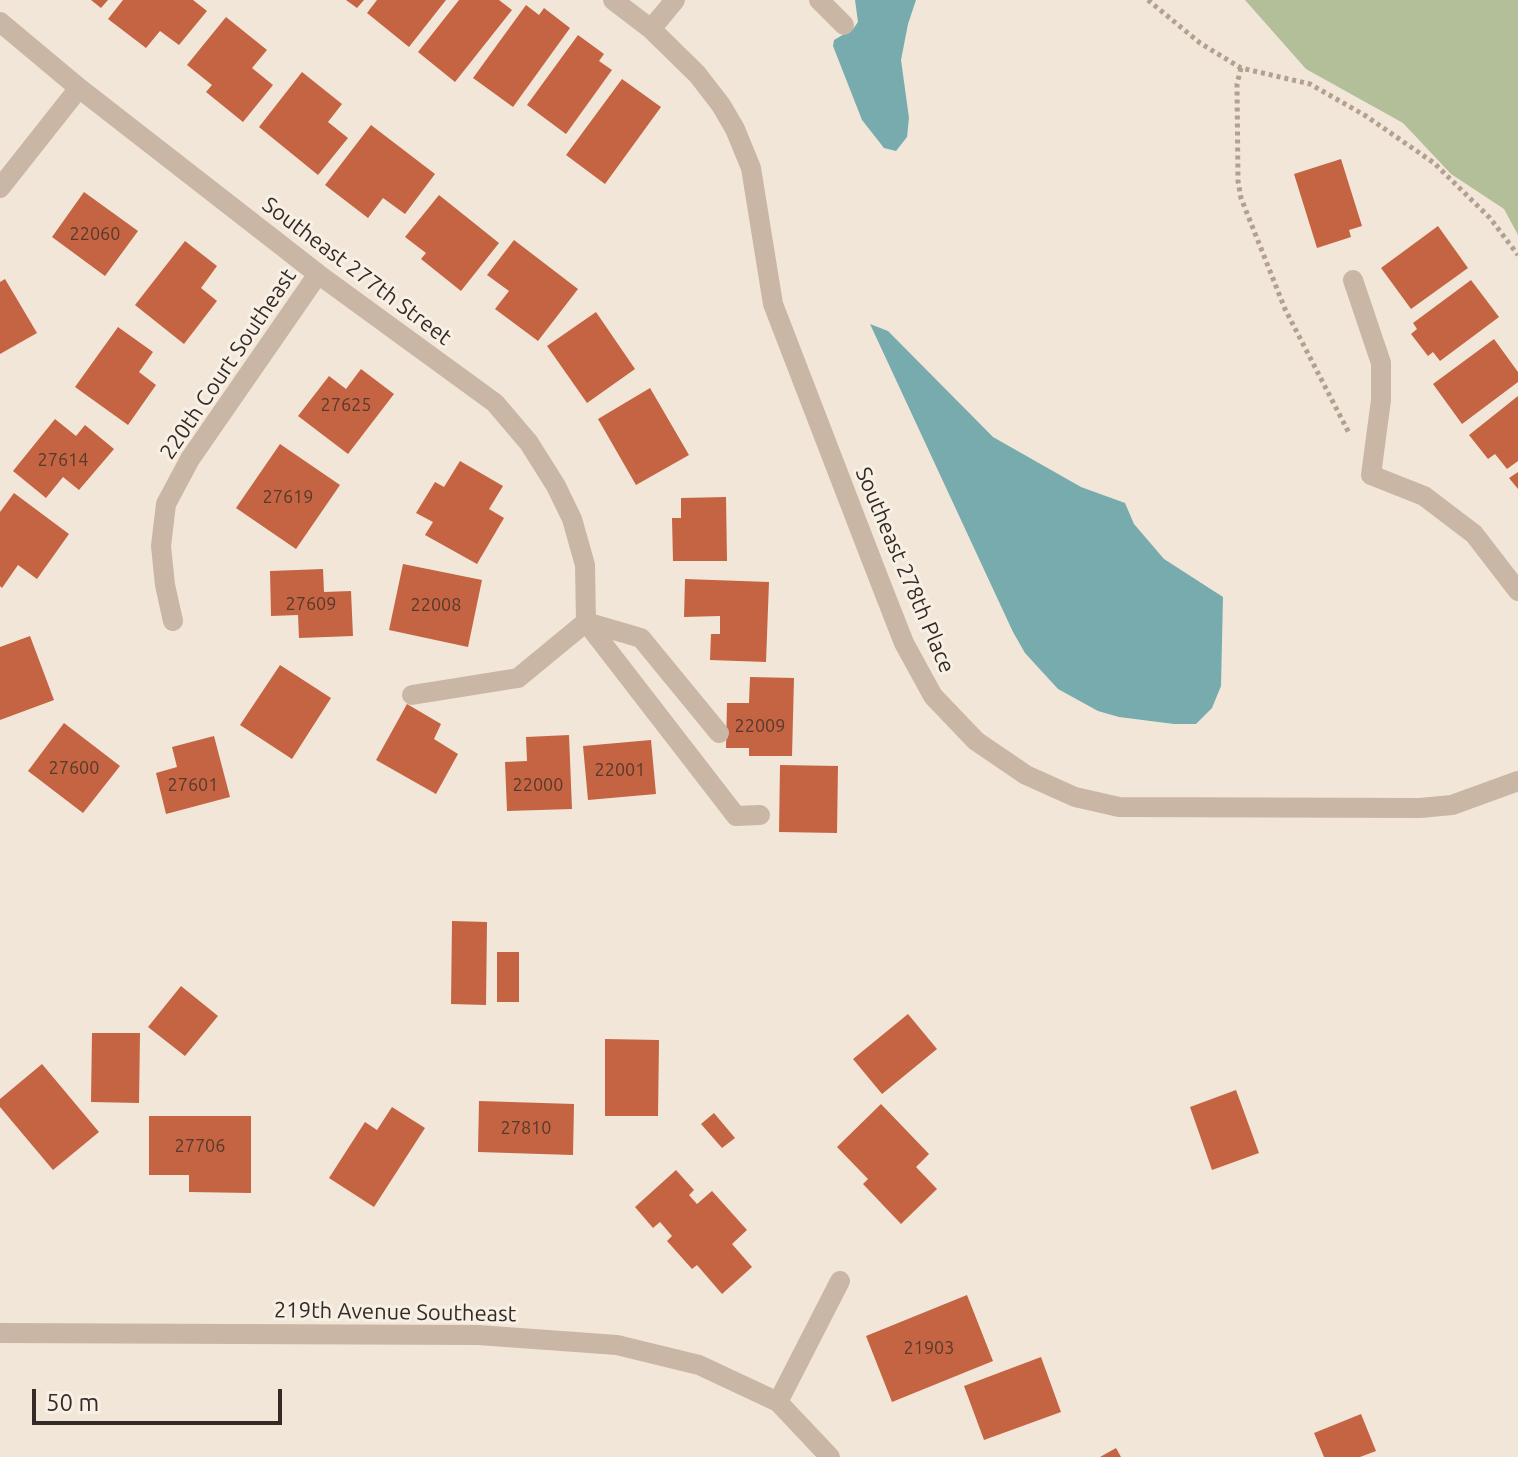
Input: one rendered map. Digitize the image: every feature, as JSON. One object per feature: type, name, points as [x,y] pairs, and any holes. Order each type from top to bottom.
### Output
[{"type":"street","name":"Southeast 278th Place","points":[[613,0],[651,29],[697,74],[735,129],[751,168],[773,304],[904,643],[933,696],[976,741],[1026,775],[1075,797],[1119,807],[1420,808],[1452,805],[1518,781]]},
{"type":"street","points":[[651,29],[675,0]]},
{"type":"street","points":[[819,0],[844,25]]},
{"type":"street","name":"Southeast 277th Street","points":[[0,22],[79,88],[318,274],[495,403],[529,443],[572,519],[585,565],[586,622]]},
{"type":"street","points":[[0,188],[79,88]]},
{"type":"street","name":"220th Court Southeast","points":[[173,621],[161,546],[166,504],[190,459],[318,274]]},
{"type":"street","points":[[1353,280],[1381,363],[1381,400],[1371,475],[1424,496],[1474,534],[1518,591]]},
{"type":"street","points":[[412,695],[518,678],[586,622]]},
{"type":"street","points":[[586,622],[641,638],[719,733]]},
{"type":"street","points":[[586,622],[736,816],[760,815]]},
{"type":"street","points":[[830,1457],[778,1402],[840,1281]]},
{"type":"street","name":"219th Avenue Southeast","points":[[0,1333],[478,1335],[602,1343],[699,1365],[778,1402]]},
{"type":"path","points":[[1148,0],[1200,43],[1241,68],[1310,84],[1366,116],[1434,163],[1490,218],[1518,255]]},
{"type":"path","points":[[1241,68],[1237,94],[1241,198],[1285,309],[1371,475]]},
{"type":"green space","points":[[1245,0],[1518,0],[1518,235],[1504,209],[1451,174],[1403,123],[1306,69]]},
{"type":"water","points":[[855,0],[916,0],[901,60],[909,118],[907,137],[896,151],[884,148],[862,120],[833,46],[834,40],[853,29],[858,22]]},
{"type":"water","points":[[870,324],[888,331],[993,437],[1081,487],[1125,503],[1134,524],[1164,559],[1223,597],[1221,686],[1212,708],[1196,724],[1119,717],[1098,711],[1058,689],[1025,653]]},
{"type":"building","points":[[91,0],[108,0],[101,8]]},
{"type":"building","points":[[123,0],[193,0],[207,11],[179,45],[160,31],[146,48],[108,19]]},
{"type":"building","points":[[346,0],[364,0],[357,8]]},
{"type":"building","points":[[377,0],[446,0],[409,47],[367,13]]},
{"type":"building","points":[[459,0],[499,0],[512,10],[455,82],[418,52]]},
{"type":"building","points":[[526,5],[539,15],[544,8],[570,28],[513,107],[473,78]]},
{"type":"building","points":[[226,17],[267,50],[252,68],[273,85],[243,122],[206,92],[212,85],[187,65]]},
{"type":"building","points":[[578,35],[604,54],[599,61],[612,70],[566,134],[527,105]]},
{"type":"building","points":[[302,72],[342,104],[328,122],[348,138],[318,175],[259,127]]},
{"type":"building","points":[[622,79],[661,107],[605,184],[566,155]]},
{"type":"building","points":[[371,125],[435,174],[405,214],[383,198],[368,218],[325,185]]},
{"type":"building","points":[[1341,159],[1362,226],[1349,230],[1351,237],[1317,248],[1294,174]]},
{"type":"building","points":[[84,192],[138,231],[105,276],[52,237]]},
{"type":"building","points":[[439,195],[499,243],[461,291],[421,259],[426,253],[405,237]]},
{"type":"building","points":[[1438,226],[1468,268],[1411,309],[1381,268]]},
{"type":"building","points":[[514,240],[578,289],[538,341],[495,309],[509,291],[487,275]]},
{"type":"building","points":[[185,241],[217,266],[201,288],[217,301],[184,344],[135,305]]},
{"type":"building","points":[[5,279],[37,333],[0,354],[0,282]]},
{"type":"building","points":[[1471,280],[1499,317],[1440,361],[1433,352],[1428,356],[1411,334],[1417,329],[1413,323]]},
{"type":"building","points":[[596,312],[635,369],[587,403],[547,346]]},
{"type":"building","points":[[118,327],[153,352],[139,372],[156,385],[128,425],[75,387]]},
{"type":"building","points":[[1494,339],[1518,372],[1518,382],[1462,424],[1433,384]]},
{"type":"building","points":[[361,369],[394,394],[348,454],[298,416],[329,376],[346,389]]},
{"type":"building","points":[[650,388],[689,455],[636,485],[598,419]]},
{"type":"building","points":[[1518,396],[1518,461],[1507,469],[1495,454],[1488,459],[1469,435]]},
{"type":"building","points":[[55,419],[76,436],[85,425],[114,449],[79,490],[63,477],[46,498],[13,471]]},
{"type":"building","points":[[280,444],[340,485],[296,549],[236,508]]},
{"type":"building","points":[[460,461],[503,486],[489,509],[504,518],[477,564],[425,535],[433,522],[416,513],[435,482],[444,487]]},
{"type":"building","points":[[1518,472],[1518,489],[1509,478]]},
{"type":"building","points":[[14,493],[69,534],[37,579],[18,565],[2,588],[0,512]]},
{"type":"building","points":[[726,497],[727,561],[673,561],[672,518],[681,518],[681,498]]},
{"type":"building","points":[[403,564],[482,580],[468,647],[389,630]]},
{"type":"building","points":[[323,569],[324,592],[351,591],[353,636],[299,638],[298,615],[271,616],[270,571]]},
{"type":"building","points":[[685,579],[769,582],[766,662],[710,660],[711,634],[720,634],[720,616],[684,617]]},
{"type":"building","points":[[30,636],[54,700],[0,720],[0,647]]},
{"type":"building","points":[[280,665],[331,698],[292,759],[240,725]]},
{"type":"building","points":[[750,677],[794,678],[792,756],[749,756],[749,748],[726,748],[727,703],[749,703]]},
{"type":"building","points":[[407,704],[441,724],[434,739],[458,754],[436,794],[376,760]]},
{"type":"building","points":[[64,723],[120,766],[83,813],[28,771]]},
{"type":"building","points":[[569,735],[572,809],[507,811],[505,762],[527,761],[526,737]]},
{"type":"building","points":[[214,736],[230,797],[166,814],[156,773],[177,767],[172,747]]},
{"type":"building","points":[[651,740],[656,794],[588,800],[583,746]]},
{"type":"building","points":[[780,765],[838,766],[837,833],[779,832]]},
{"type":"building","points":[[452,921],[487,922],[486,1005],[451,1004]]},
{"type":"building","points":[[497,952],[519,952],[519,1002],[497,1002]]},
{"type":"building","points":[[181,986],[218,1016],[185,1056],[148,1027]]},
{"type":"building","points":[[908,1014],[937,1049],[882,1094],[853,1059]]},
{"type":"building","points":[[92,1033],[140,1033],[139,1103],[91,1102]]},
{"type":"building","points":[[605,1039],[659,1040],[658,1116],[605,1116]]},
{"type":"building","points":[[42,1064],[99,1132],[53,1170],[0,1107],[0,1099]]},
{"type":"building","points":[[1236,1090],[1259,1153],[1212,1170],[1190,1107]]},
{"type":"building","points":[[479,1101],[574,1104],[573,1155],[478,1152]]},
{"type":"building","points":[[881,1104],[929,1154],[916,1167],[937,1189],[901,1224],[863,1184],[868,1179],[837,1147]]},
{"type":"building","points":[[392,1107],[425,1128],[374,1207],[329,1178],[365,1122],[377,1130]]},
{"type":"building","points":[[714,1113],[735,1138],[722,1148],[701,1124]]},
{"type":"building","points":[[149,1116],[251,1116],[251,1193],[189,1192],[189,1175],[149,1175]]},
{"type":"building","points":[[676,1170],[694,1190],[689,1195],[697,1204],[712,1191],[747,1230],[732,1244],[752,1267],[722,1294],[697,1265],[692,1269],[667,1241],[672,1236],[660,1222],[653,1228],[635,1207]]},
{"type":"building","points":[[967,1295],[993,1361],[892,1402],[866,1336]]},
{"type":"building","points":[[1041,1357],[1061,1412],[984,1440],[964,1386]]},
{"type":"building","points":[[1361,1414],[1376,1451],[1360,1457],[1324,1457],[1314,1433]]},
{"type":"building","points":[[1116,1448],[1121,1457],[1100,1457]]}]
